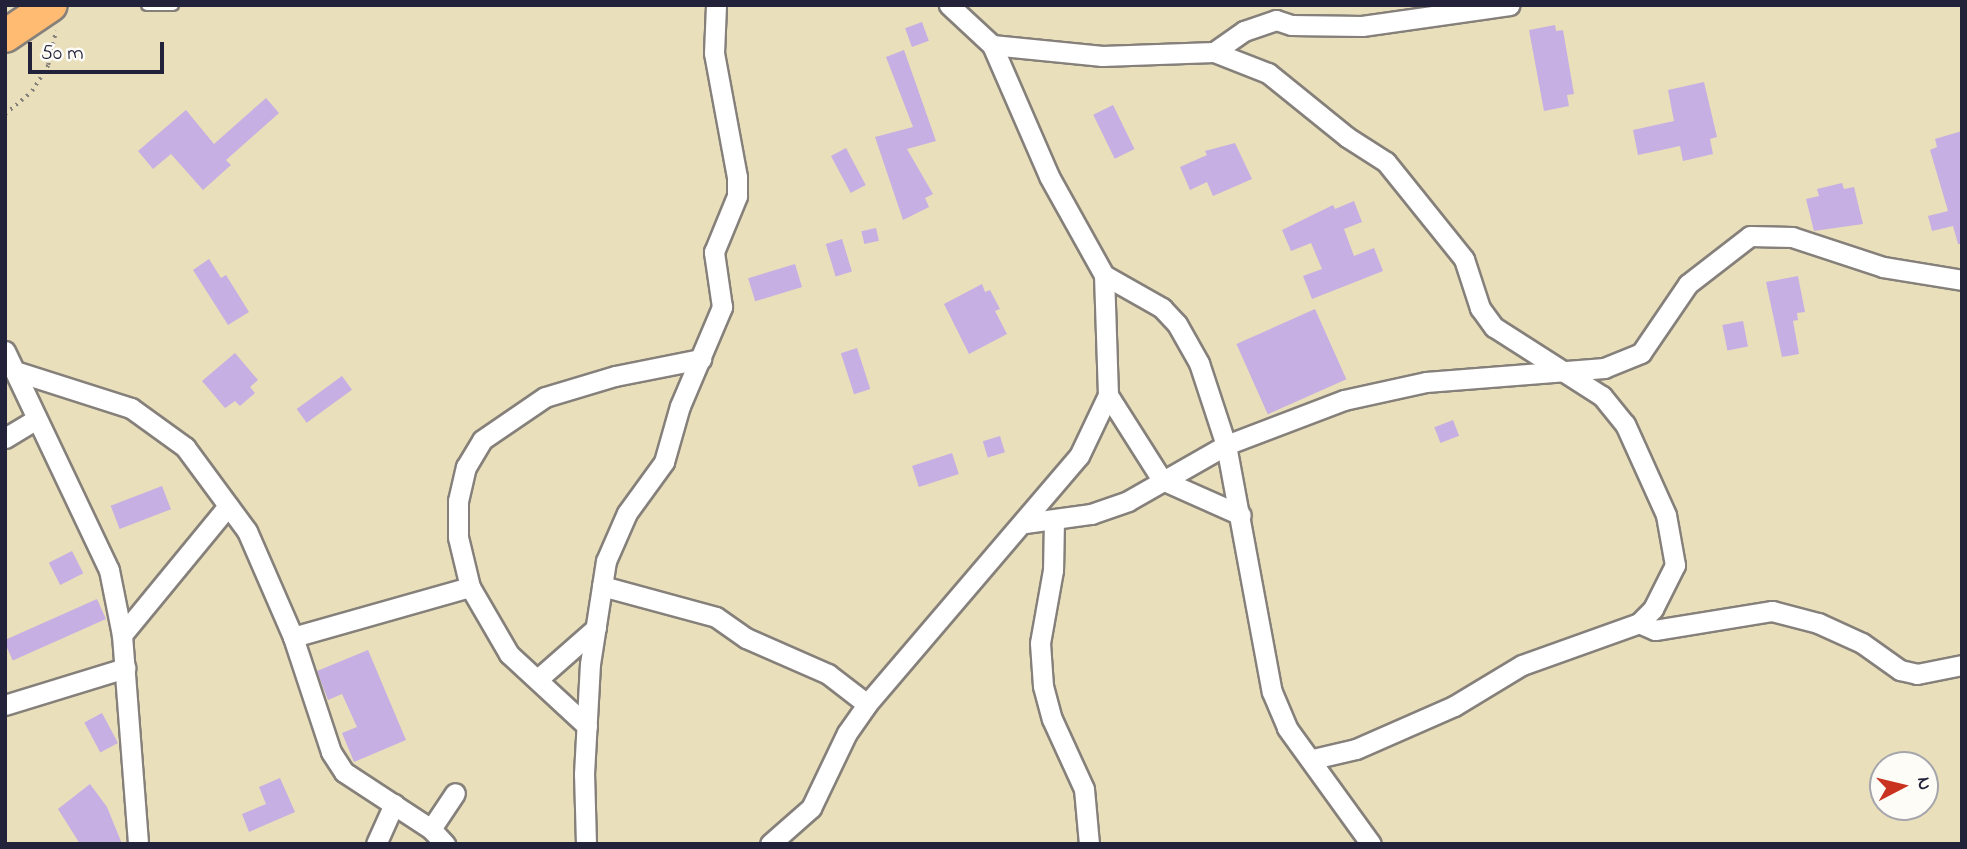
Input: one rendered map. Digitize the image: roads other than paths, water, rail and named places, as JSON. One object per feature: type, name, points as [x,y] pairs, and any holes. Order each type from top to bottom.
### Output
[{"type":"highway","points":[[5,36],[54,17]]},
{"type":"street","points":[[586,844],[587,726],[596,628],[606,561],[627,513],[664,462],[680,406],[722,307],[714,252],[737,197],[714,52],[716,5]]},
{"type":"street","points":[[770,844],[811,808],[847,733],[867,704],[1025,523],[1079,456],[1108,396],[1104,275],[1049,176],[992,46],[949,5]]},
{"type":"street","points":[[1282,5],[1291,25]]},
{"type":"street","points":[[1214,52],[1244,31],[1276,20],[1291,25],[1362,26],[1510,5]]},
{"type":"street","points":[[992,46],[1102,56],[1214,52],[1268,73],[1347,137],[1386,162],[1429,221],[1464,259],[1480,308],[1494,327],[1555,370],[1602,396],[1625,424],[1665,515],[1675,565],[1653,609],[1639,623],[1521,665],[1454,706],[1356,749],[1313,759]]},
{"type":"street","points":[[1025,523],[1054,520],[1128,501],[1226,445],[1344,400],[1426,382],[1604,368],[1641,353],[1688,284],[1750,236],[1793,237],[1884,267],[1962,280]]},
{"type":"street","points":[[1104,275],[1146,295],[1177,324],[1199,363],[1226,445],[1241,515],[1262,654],[1272,692],[1287,728],[1313,759],[1371,844]]},
{"type":"street","points":[[5,351],[110,570],[122,635],[138,844]]},
{"type":"street","points":[[587,726],[509,654],[470,587],[458,537],[458,501],[466,467],[482,440],[545,397],[615,376],[701,359]]},
{"type":"street","points":[[15,371],[131,408],[185,447],[247,531],[293,637],[331,752],[344,772],[438,836],[455,793]]},
{"type":"street","points":[[1108,396],[1162,480],[1241,515]]},
{"type":"street","points":[[5,438],[37,419]]},
{"type":"street","points":[[122,635],[228,506]]},
{"type":"street","points":[[1054,520],[1053,570],[1040,643],[1043,686],[1052,719],[1084,789],[1089,844]]},
{"type":"street","points":[[602,586],[716,617],[746,638],[828,674],[867,704]]},
{"type":"street","points":[[293,637],[470,587]]},
{"type":"street","points":[[1639,623],[1655,630],[1773,611],[1818,623],[1862,643],[1900,670],[1917,674],[1962,665]]},
{"type":"street","points":[[538,679],[596,628]]},
{"type":"street","points":[[5,705],[124,668]]},
{"type":"street","points":[[376,844],[394,804]]},
{"type":"lane","points":[[148,5],[173,5]]}]
